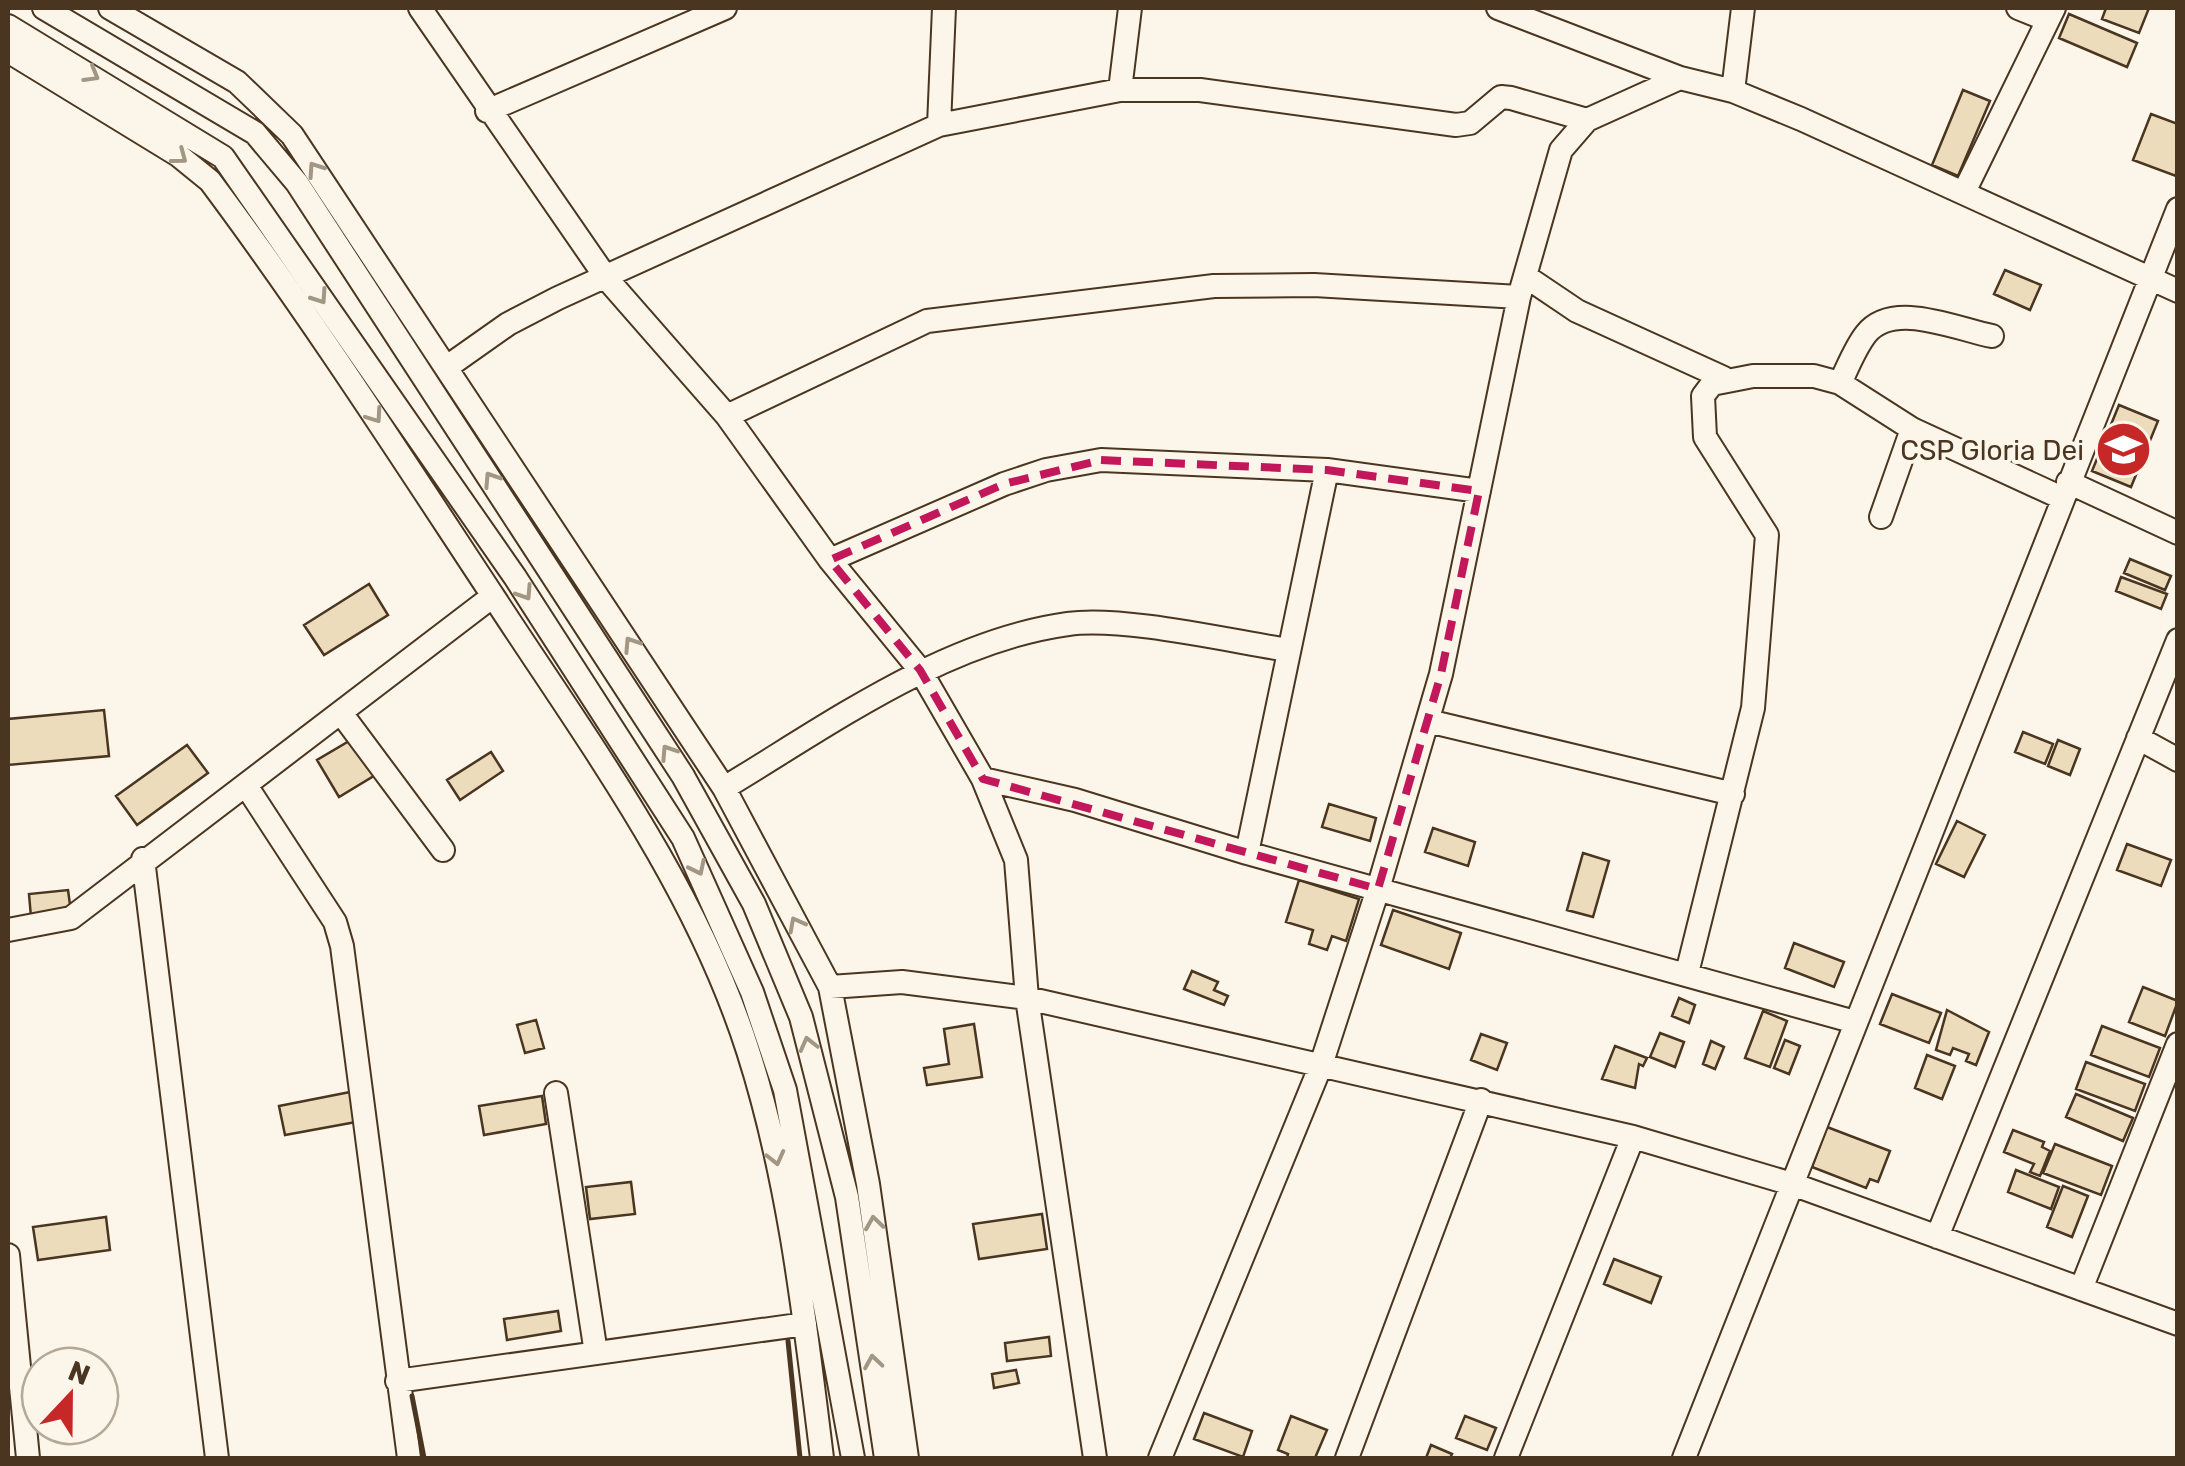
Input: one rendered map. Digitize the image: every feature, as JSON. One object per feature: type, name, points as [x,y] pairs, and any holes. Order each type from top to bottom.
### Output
[{"type":"street","points":[[44,8],[255,133],[297,182],[683,776],[754,904],[801,1017],[847,1197],[886,1458]]},
{"type":"street","points":[[420,8],[487,112],[607,280],[728,416],[830,560],[920,670],[983,779],[1016,860],[1027,998],[1095,1458]]},
{"type":"street","points":[[487,112],[725,8]]},
{"type":"street","points":[[939,125],[944,8]]},
{"type":"street","points":[[1120,90],[1130,8]]},
{"type":"street","points":[[1498,8],[1680,78],[1733,91],[1965,190],[2178,290]]},
{"type":"street","points":[[1733,91],[1743,8]]},
{"type":"street","points":[[1965,190],[2051,14],[2018,8]]},
{"type":"street","points":[[122,11],[237,82],[292,135],[447,366],[499,454],[567,545],[724,788],[830,986],[868,1184],[906,1458]]},
{"type":"street","points":[[8,26],[223,157],[515,577],[683,838],[752,992],[785,1090],[854,1458]]},
{"type":"street","points":[[8,51],[178,155],[210,182],[398,448],[609,772],[704,934],[757,1086],[780,1173],[806,1324],[822,1458]]},
{"type":"street","points":[[1160,1458],[1321,1066],[1378,889],[1428,722],[1522,286],[1561,150],[1587,120],[1680,78]]},
{"type":"street","points":[[447,366],[508,324],[939,125],[1120,90],[1261,96],[1456,126],[1470,123],[1501,97],[1587,120]]},
{"type":"street","points":[[1684,1458],[2178,210]]},
{"type":"street","points":[[728,416],[927,321],[1214,286],[1522,286],[1724,378],[1814,376],[1840,383],[1912,429],[2178,534]]},
{"type":"street","points":[[1840,383],[1866,334],[1897,316],[1992,336]]},
{"type":"street","points":[[1687,973],[1753,708],[1767,535],[1704,437],[1703,396],[1724,378]]},
{"type":"street","points":[[1880,517],[1912,429]]},
{"type":"street","points":[[830,560],[1046,470],[1101,460],[1327,470],[1480,491]]},
{"type":"street","points":[[1247,853],[1327,470]]},
{"type":"street","points":[[8,930],[70,918],[143,859],[248,787],[493,596]]},
{"type":"street","points":[[724,788],[920,670],[1069,624],[1107,624],[1288,650]]},
{"type":"street","points":[[1937,1237],[2178,640]]},
{"type":"street","points":[[341,713],[444,850]]},
{"type":"street","points":[[1428,722],[1733,794]]},
{"type":"street","points":[[2138,738],[2178,760]]},
{"type":"street","points":[[983,779],[1075,800],[1247,853],[1855,1022]]},
{"type":"street","points":[[248,787],[336,922],[342,946],[408,1458]]},
{"type":"street","points":[[143,859],[218,1458]]},
{"type":"street","points":[[830,986],[902,982],[1027,998],[1632,1137],[1792,1184],[2178,1324]]},
{"type":"street","points":[[2081,1289],[2178,1044]]},
{"type":"street","points":[[556,1093],[596,1353]]},
{"type":"street","points":[[1346,1458],[1482,1100]]},
{"type":"street","points":[[1506,1458],[1632,1137]]},
{"type":"street","points":[[8,1255],[28,1458]]},
{"type":"street","points":[[397,1382],[806,1324]]},
{"type":"highlighted area","points":[[1101,460],[1327,470],[1479,491],[1441,674],[1378,889],[983,779],[920,670],[830,560],[1004,484]]},
{"type":"building","points":[[2106,8],[2149,8],[2139,33],[2102,19]]},
{"type":"building","points":[[2069,14],[2137,43],[2127,67],[2059,38]]},
{"type":"building","points":[[1963,90],[1990,101],[1958,176],[1932,165]]},
{"type":"building","points":[[2151,114],[2178,124],[2176,176],[2133,160]]},
{"type":"building","points":[[2005,270],[2041,285],[2030,310],[1994,294]]},
{"type":"building","points":[[2119,405],[2158,421],[2131,487],[2092,471]]},
{"type":"building","points":[[2130,559],[2171,576],[2165,590],[2124,573]]},
{"type":"building","points":[[2121,577],[2167,594],[2161,609],[2116,591]]},
{"type":"building","points":[[369,584],[388,615],[324,655],[304,625]]},
{"type":"building","points":[[104,710],[109,756],[8,765],[8,719]]},
{"type":"building","points":[[2023,732],[2053,744],[2045,764],[2015,752]]},
{"type":"building","points":[[356,737],[377,774],[339,797],[317,760]]},
{"type":"building","points":[[2058,740],[2080,749],[2070,775],[2048,766]]},
{"type":"building","points":[[187,745],[208,773],[137,825],[116,796]]},
{"type":"building","points":[[491,752],[503,771],[460,800],[447,780]]},
{"type":"building","points":[[1329,804],[1376,818],[1370,841],[1322,827]]},
{"type":"building","points":[[1957,821],[1985,835],[1964,877],[1936,864]]},
{"type":"building","points":[[1433,828],[1475,842],[1468,866],[1425,852]]},
{"type":"building","points":[[2127,844],[2171,860],[2161,886],[2117,870]]},
{"type":"building","points":[[1583,853],[1609,861],[1593,917],[1567,910]]},
{"type":"building","points":[[1299,880],[1359,899],[1346,941],[1332,936],[1327,950],[1309,944],[1313,930],[1286,922]]},
{"type":"building","points":[[68,890],[71,912],[31,917],[29,894]]},
{"type":"building","points":[[1393,910],[1461,933],[1449,969],[1381,945]]},
{"type":"building","points":[[1794,943],[1844,962],[1834,987],[1785,968]]},
{"type":"building","points":[[1192,971],[1218,982],[1214,990],[1228,996],[1224,1005],[1184,989]]},
{"type":"building","points":[[2143,987],[2178,1001],[2165,1036],[2129,1022]]},
{"type":"building","points":[[1892,994],[1941,1013],[1929,1043],[1880,1024]]},
{"type":"building","points":[[1679,998],[1695,1005],[1689,1023],[1672,1016]]},
{"type":"building","points":[[1947,1010],[1989,1032],[1976,1065],[1966,1061],[1969,1054],[1953,1048],[1950,1055],[1936,1050]]},
{"type":"building","points":[[1763,1011],[1787,1021],[1770,1067],[1745,1058]]},
{"type":"building","points":[[536,1020],[544,1048],[525,1053],[517,1025]]},
{"type":"building","points":[[974,1024],[982,1077],[927,1085],[924,1068],[949,1064],[944,1029]]},
{"type":"building","points":[[2102,1026],[2160,1048],[2149,1077],[2091,1055]]},
{"type":"building","points":[[1660,1033],[1684,1042],[1675,1067],[1650,1057]]},
{"type":"building","points":[[1481,1034],[1507,1043],[1497,1070],[1471,1060]]},
{"type":"building","points":[[1785,1040],[1800,1046],[1789,1074],[1774,1068]]},
{"type":"building","points":[[1711,1041],[1724,1047],[1715,1069],[1703,1064]]},
{"type":"building","points":[[1615,1046],[1647,1058],[1643,1066],[1639,1064],[1635,1088],[1602,1079]]},
{"type":"building","points":[[1927,1055],[1955,1066],[1942,1099],[1915,1088]]},
{"type":"building","points":[[2086,1062],[2145,1084],[2135,1111],[2076,1089]]},
{"type":"building","points":[[350,1092],[356,1122],[285,1135],[279,1106]]},
{"type":"building","points":[[2076,1094],[2133,1118],[2123,1141],[2066,1117]]},
{"type":"building","points":[[542,1096],[546,1124],[484,1135],[479,1106]]},
{"type":"building","points":[[1827,1127],[1890,1151],[1878,1182],[1870,1179],[1866,1188],[1812,1167]]},
{"type":"building","points":[[2013,1130],[2044,1142],[2042,1147],[2050,1151],[2040,1176],[2030,1172],[2034,1164],[2004,1152]]},
{"type":"building","points":[[2055,1144],[2112,1166],[2101,1195],[2043,1173]]},
{"type":"building","points":[[2016,1170],[2059,1187],[2051,1209],[2008,1192]]},
{"type":"building","points":[[631,1182],[635,1214],[590,1219],[586,1187]]},
{"type":"building","points":[[2063,1186],[2088,1196],[2072,1237],[2047,1227]]},
{"type":"building","points":[[1042,1214],[1047,1249],[979,1259],[973,1224]]},
{"type":"building","points":[[106,1217],[110,1250],[38,1260],[33,1227]]},
{"type":"building","points":[[1614,1259],[1661,1277],[1651,1303],[1604,1284]]},
{"type":"building","points":[[558,1311],[561,1331],[507,1340],[504,1319]]},
{"type":"building","points":[[1049,1337],[1051,1356],[1007,1361],[1005,1343]]},
{"type":"building","points":[[1016,1370],[1019,1383],[994,1388],[992,1374]]},
{"type":"building","points":[[1204,1413],[1252,1431],[1243,1457],[1194,1439]]},
{"type":"building","points":[[1291,1416],[1327,1430],[1315,1458],[1287,1458],[1288,1454],[1278,1450]]},
{"type":"building","points":[[1465,1416],[1496,1428],[1487,1450],[1456,1438]]},
{"type":"building","points":[[1431,1445],[1452,1454],[1450,1458],[1426,1458]]},
{"type":"wall","points":[[788,1341],[800,1458]]},
{"type":"wall","points":[[412,1396],[424,1458]]},
{"type":"place","name":"CSP Gloria Dei","points":[[2123,450]]}]
